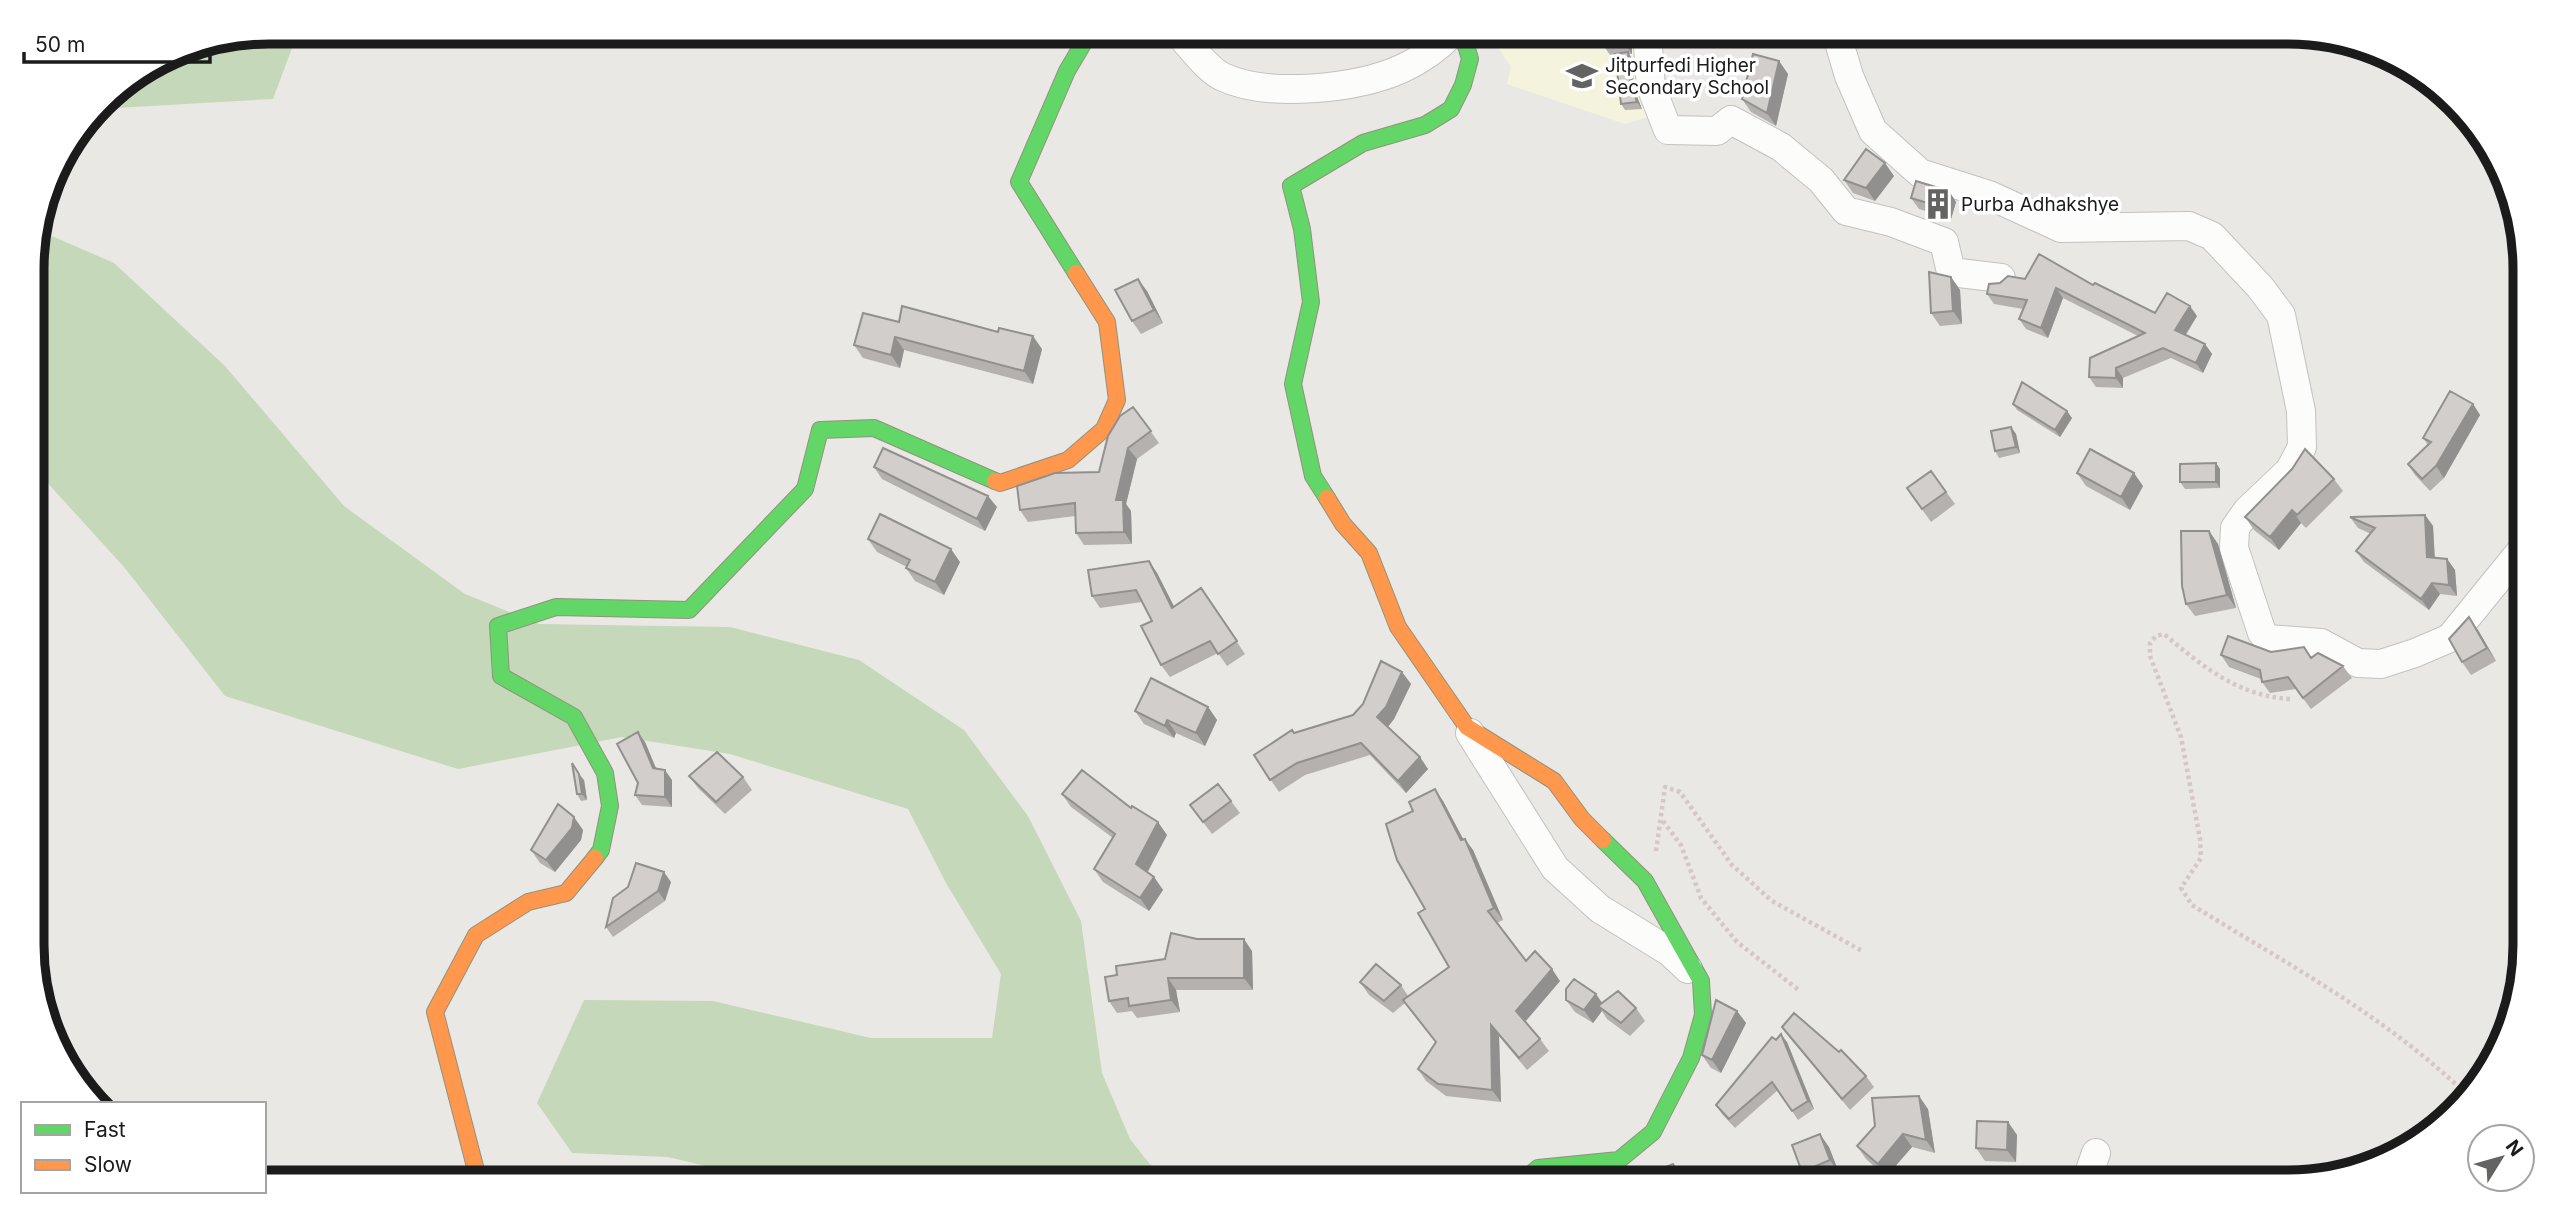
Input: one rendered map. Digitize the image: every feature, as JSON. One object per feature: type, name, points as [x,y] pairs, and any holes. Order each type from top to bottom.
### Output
[{"type":"street","points":[[476,1170],[435,1012],[476,935],[528,902],[566,893],[601,850],[610,806],[605,773],[574,717],[501,676],[498,626],[555,607],[689,610],[805,489],[820,430],[874,428],[1000,482],[1068,460],[1104,429],[1117,400],[1107,322],[1019,182],[1067,71],[1083,44]]},
{"type":"street","points":[[1189,44],[1220,76],[1258,89],[1341,85],[1400,70],[1442,44]]},
{"type":"street","points":[[1466,44],[1470,59],[1463,85],[1451,109],[1425,125],[1363,143],[1291,186],[1302,229],[1311,302],[1293,384],[1313,476],[1343,524],[1369,553],[1398,627],[1467,727],[1555,868],[1600,909],[1670,952],[1701,981]]},
{"type":"street","points":[[1648,44],[1651,87],[1668,130],[1717,131],[1731,120],[1781,148],[1821,180],[1846,211],[1891,222],[1944,242],[1951,272],[2001,278]]},
{"type":"street","points":[[1840,44],[1849,76],[1873,131],[1920,173],[1989,194],[2061,228],[2189,226],[2212,236],[2252,278],[2281,315],[2301,411],[2302,447],[2290,470],[2247,511],[2235,528],[2234,548],[2262,633],[2268,639],[2321,643],[2358,663],[2381,664],[2416,653],[2450,638],[2513,561]]},
{"type":"street","points":[[1467,727],[1554,781],[1582,819],[1645,881],[1701,981],[1703,1015],[1691,1058],[1653,1132],[1619,1160],[1536,1170]]},
{"type":"street","points":[[2090,1170],[2096,1153]]},
{"type":"path","points":[[2290,699],[2272,698],[2204,669],[2164,635],[2156,636],[2151,643],[2150,656],[2181,737],[2200,839],[2201,858],[2180,888],[2192,905],[2327,987],[2446,1074],[2461,1089]]},
{"type":"path","points":[[1645,881],[1660,840],[1665,787],[1680,792],[1732,865],[1772,901],[1864,952]]},
{"type":"path","points":[[1662,820],[1681,845],[1700,898],[1737,942],[1800,991]]},
{"type":"shaded area","points":[[254,44],[294,44],[273,99],[112,108],[144,82],[169,67],[211,51]]},
{"type":"shaded area","name":"Jitpurfedi Higher Secondary School","points":[[1496,44],[1650,44],[1658,114],[1625,124],[1507,84],[1511,67]]},
{"type":"shaded area","points":[[47,234],[114,263],[225,366],[344,506],[465,594],[539,624],[730,627],[859,660],[964,730],[1028,816],[1081,921],[1102,1073],[1130,1139],[1155,1170],[723,1170],[668,1157],[572,1153],[537,1103],[584,1000],[713,1001],[871,1038],[992,1038],[1001,974],[946,883],[908,809],[730,754],[622,737],[458,769],[225,696],[124,567],[44,479],[44,254]]},
{"type":"building","points":[[1628,52],[1630,82],[1637,102],[1621,104],[1615,54]]},
{"type":"building","points":[[1753,54],[1779,61],[1767,113],[1742,99]]},
{"type":"building","points":[[1866,149],[1885,163],[1866,188],[1844,180]]},
{"type":"building","points":[[1916,181],[1949,191],[1944,208],[1911,198]]},
{"type":"building","points":[[2039,254],[2093,285],[2095,283],[2155,313],[2167,293],[2190,306],[2175,330],[2205,344],[2196,363],[2163,348],[2116,368],[2116,378],[2089,377],[2090,358],[2145,333],[2056,288],[2041,328],[2019,319],[2027,300],[1987,294],[1989,284],[2000,283],[2008,276],[2025,279]]},
{"type":"building","points":[[1929,272],[1951,277],[1953,311],[1931,313]]},
{"type":"building","points":[[1138,279],[1154,310],[1132,321],[1115,290]]},
{"type":"building","points":[[902,306],[998,332],[999,328],[1033,336],[1024,371],[895,337],[891,355],[854,345],[863,313],[899,322]]},
{"type":"building","points":[[2022,382],[2067,411],[2055,430],[2013,404]]},
{"type":"building","points":[[2450,391],[2473,404],[2436,466],[2422,479],[2408,464],[2431,442],[2423,438]]},
{"type":"building","points":[[1133,407],[1151,431],[1128,448],[1116,500],[1123,500],[1124,532],[1076,533],[1075,503],[1020,510],[1017,486],[1055,473],[1099,472],[1108,436],[1120,416]]},
{"type":"building","points":[[2011,427],[2016,447],[1995,451],[1991,431]]},
{"type":"building","points":[[883,448],[988,496],[977,519],[874,467]]},
{"type":"building","points":[[2090,449],[2134,473],[2121,497],[2077,473]]},
{"type":"building","points":[[2305,449],[2334,479],[2297,515],[2292,510],[2270,537],[2245,517],[2292,469]]},
{"type":"building","points":[[2216,463],[2216,482],[2180,482],[2180,464]]},
{"type":"building","points":[[1931,471],[1946,492],[1922,509],[1907,488]]},
{"type":"building","points":[[880,514],[951,549],[935,582],[906,568],[910,560],[868,539]]},
{"type":"building","points":[[2425,515],[2427,557],[2447,559],[2449,585],[2432,583],[2421,599],[2356,551],[2375,528],[2350,517]]},
{"type":"building","points":[[2181,531],[2209,531],[2227,595],[2186,604],[2182,586]]},
{"type":"building","points":[[1149,561],[1172,608],[1201,588],[1237,641],[1218,654],[1210,641],[1161,665],[1141,626],[1152,621],[1136,590],[1092,596],[1088,570]]},
{"type":"building","points":[[2469,617],[2487,648],[2462,662],[2449,639]]},
{"type":"building","points":[[2228,636],[2271,652],[2304,647],[2311,658],[2318,653],[2343,666],[2303,698],[2288,677],[2262,682],[2260,670],[2221,655]]},
{"type":"building","points":[[1381,661],[1402,672],[1386,707],[1377,717],[1420,757],[1398,781],[1361,743],[1297,763],[1270,780],[1254,755],[1292,730],[1294,733],[1353,715],[1363,704]]},
{"type":"building","points":[[1151,678],[1208,707],[1196,733],[1167,720],[1165,726],[1135,711]]},
{"type":"building","points":[[638,732],[653,768],[665,770],[665,797],[635,795],[638,783],[617,744]]},
{"type":"building","points":[[717,752],[743,777],[716,802],[689,776]]},
{"type":"building","points":[[572,763],[579,774],[582,794],[577,794]]},
{"type":"building","points":[[1082,770],[1131,808],[1132,806],[1158,822],[1136,864],[1154,877],[1140,898],[1094,869],[1115,834],[1062,794]]},
{"type":"building","points":[[1218,784],[1231,801],[1203,822],[1190,805]]},
{"type":"building","points":[[1435,789],[1461,840],[1465,839],[1494,908],[1488,911],[1526,961],[1535,951],[1552,969],[1516,1011],[1540,1039],[1519,1058],[1491,1025],[1492,1090],[1438,1084],[1418,1069],[1436,1042],[1403,1000],[1449,967],[1418,913],[1425,909],[1397,860],[1386,824],[1413,811],[1409,802]]},
{"type":"building","points":[[558,804],[574,817],[572,828],[546,860],[531,850]]},
{"type":"building","points":[[636,863],[664,872],[658,891],[606,927],[613,898],[628,887]]},
{"type":"building","points":[[1171,933],[1197,939],[1244,939],[1244,978],[1168,978],[1171,1000],[1129,1006],[1128,998],[1109,1001],[1105,977],[1117,975],[1116,966],[1165,959]]},
{"type":"building","points":[[1376,964],[1401,985],[1384,1001],[1360,982]]},
{"type":"building","points":[[1574,979],[1596,994],[1584,1010],[1566,1000],[1566,989]]},
{"type":"building","points":[[1618,991],[1636,1008],[1621,1023],[1598,1006]]},
{"type":"building","points":[[1716,1000],[1737,1011],[1712,1060],[1702,1055]]},
{"type":"building","points":[[1794,1013],[1839,1052],[1841,1050],[1866,1076],[1842,1099],[1782,1027]]},
{"type":"building","points":[[1781,1034],[1808,1101],[1792,1111],[1772,1082],[1729,1119],[1716,1105],[1772,1037],[1776,1040]]},
{"type":"building","points":[[1919,1096],[1926,1140],[1903,1134],[1878,1164],[1857,1146],[1875,1126],[1872,1098]]},
{"type":"building","points":[[1977,1121],[2008,1122],[2007,1150],[1976,1148]]},
{"type":"building","points":[[1820,1134],[1830,1160],[1801,1170],[1792,1145]]},
{"type":"building","points":[[1673,1164],[1676,1170],[1658,1170]]},
{"type":"traffic: fast","points":[[1076,273],[1019,182],[1067,71],[1083,44]]},
{"type":"traffic: fast","points":[[1327,498],[1313,476],[1293,384],[1311,302],[1302,229],[1291,186],[1363,143],[1425,125],[1451,109],[1463,85],[1470,59],[1466,44]]},
{"type":"traffic: fast","points":[[595,858],[601,850],[610,806],[605,773],[574,717],[501,676],[498,626],[556,607],[689,610],[805,489],[820,430],[874,428],[995,481]]},
{"type":"traffic: fast","points":[[1536,1170],[1619,1160],[1653,1132],[1691,1058],[1703,1015],[1701,981],[1645,881],[1603,840]]},
{"type":"traffic: slow","points":[[995,481],[1000,483],[1068,460],[1104,429],[1117,400],[1107,322],[1076,273]]},
{"type":"traffic: slow","points":[[1327,498],[1343,524],[1369,553],[1398,627],[1467,727],[1554,781],[1582,819],[1603,840]]},
{"type":"traffic: slow","points":[[476,1170],[435,1012],[476,935],[528,902],[566,893],[595,858]]},
{"type":"place","name":"Jitpurfedi Higher Secondary School","points":[[1582,76]]},
{"type":"place","name":"Purba Adhakshye","points":[[1938,204]]}]
